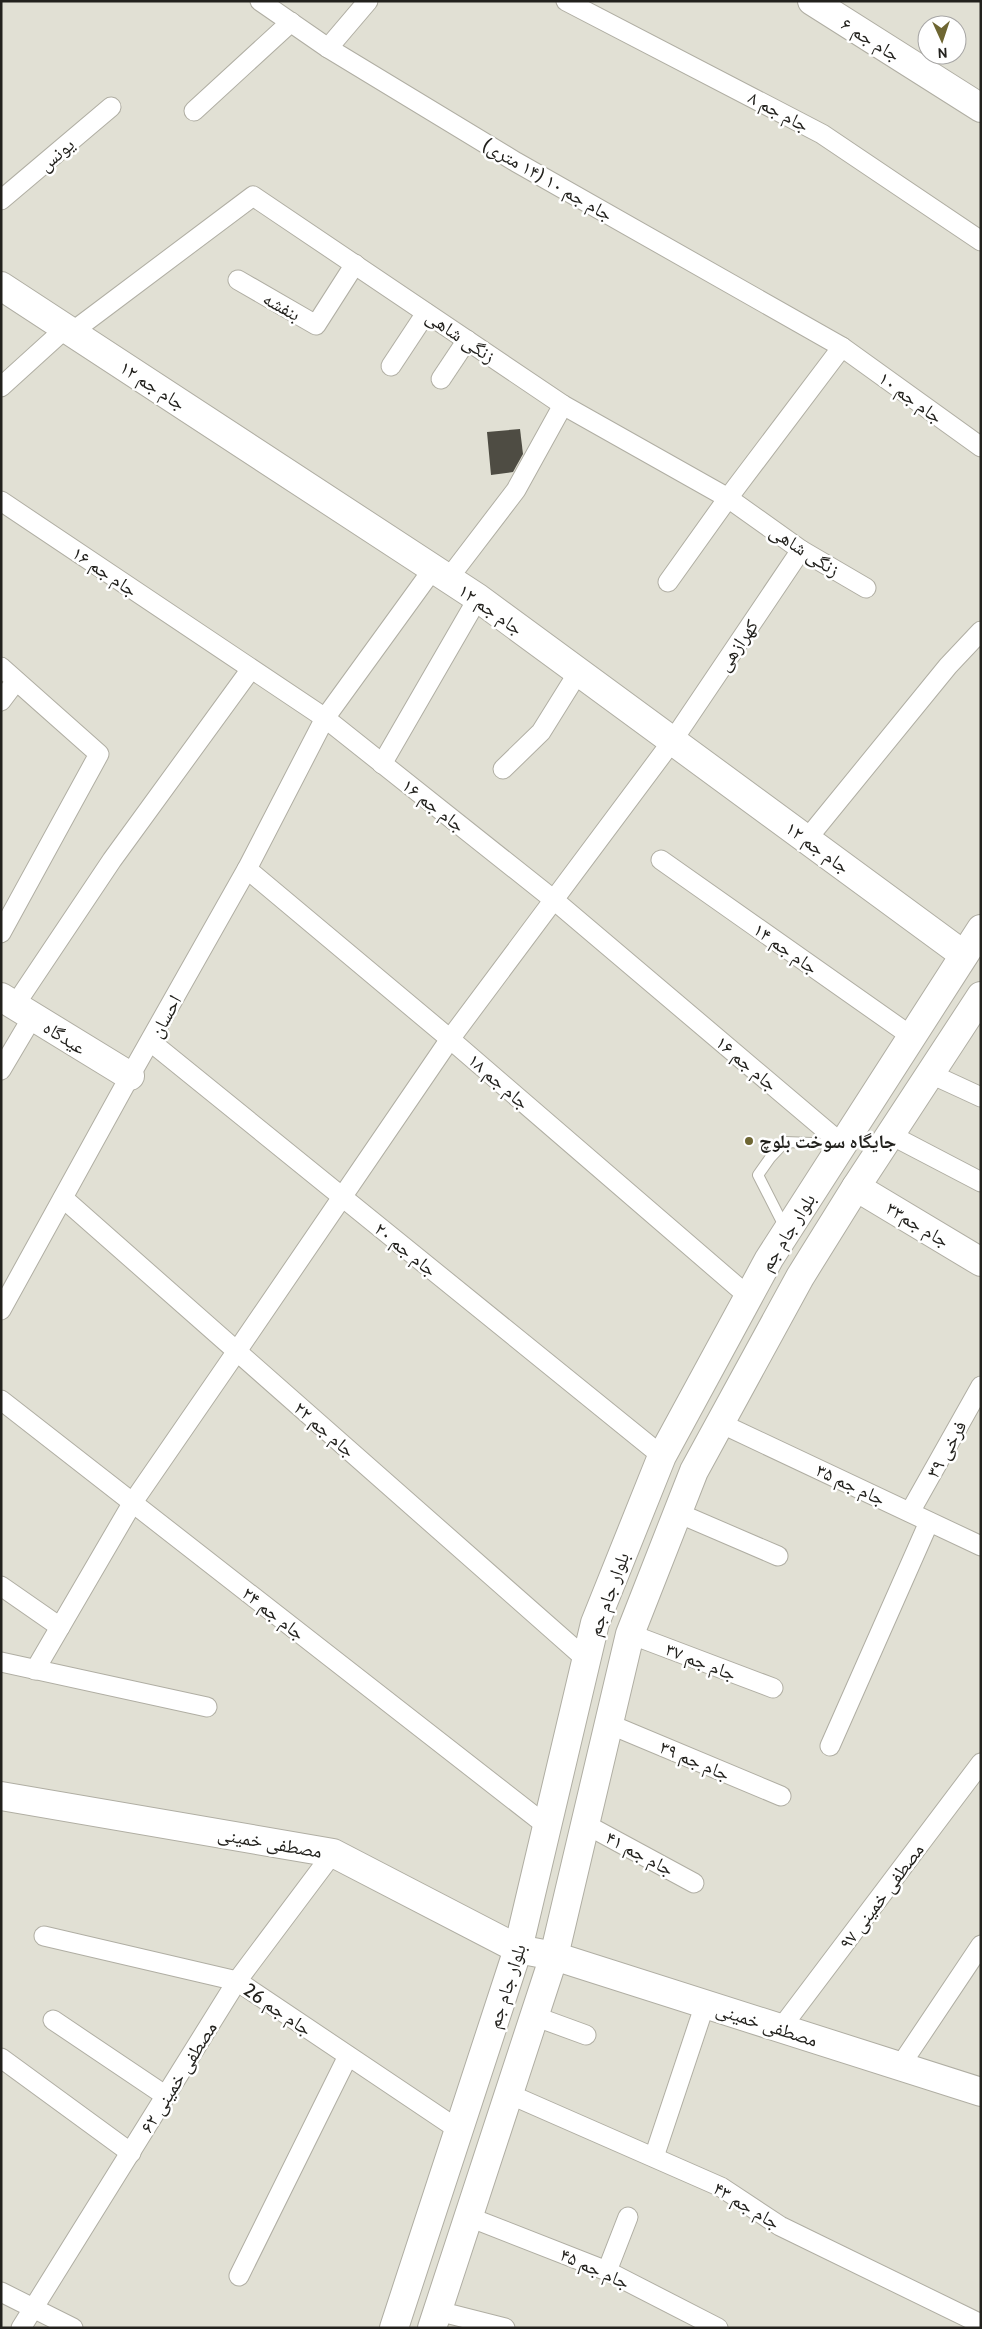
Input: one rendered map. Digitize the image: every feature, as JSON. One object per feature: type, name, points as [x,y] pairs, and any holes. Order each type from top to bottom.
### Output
[{"type":"main road","name":"جام جم ۶","points":[[812,1],[981,108]]},
{"type":"main road","name":"جام جم ۱۲","points":[[1,286],[478,598],[964,955]]},
{"type":"main road","name":"بلوار جام جم","points":[[394,2328],[518,1949],[595,1623],[662,1456],[748,1296],[787,1231],[981,929]]},
{"type":"main road","name":"بلوار جام جم","points":[[435,2319],[554,1956],[630,1634],[694,1471],[800,1277],[856,1186],[981,996]]},
{"type":"main road","name":"عیدگاه","points":[[16,1006],[130,1076]]},
{"type":"main road","name":"جام جم۳۳","points":[[856,1186],[981,1262]]},
{"type":"main road","points":[[662,1456],[694,1471]]},
{"type":"main road","name":"مصطفی خمینی","points":[[1,1796],[333,1853],[518,1949],[554,1956],[981,2092]]},
{"type":"street","name":"جام جم ۱۰ (۱۴ متری)","points":[[260,1],[328,48],[516,162],[842,347]]},
{"type":"street","points":[[328,48],[368,1]]},
{"type":"street","name":"جام جم ۸","points":[[566,1],[822,134],[978,233]]},
{"type":"street","points":[[194,111],[291,22]]},
{"type":"street","name":"یونس","points":[[1,200],[111,107]]},
{"type":"street","name":"زنگی شاهی","points":[[69,330],[253,196],[562,405],[728,498],[800,550],[866,588]]},
{"type":"street","name":"بنفشه","points":[[238,280],[316,325],[355,264]]},
{"type":"street","points":[[391,366],[426,313]]},
{"type":"street","points":[[1,387],[69,330]]},
{"type":"street","points":[[441,379],[467,340]]},
{"type":"street","points":[[668,582],[728,498],[842,347]]},
{"type":"street","name":"جام جم ۱۰","points":[[842,347],[981,447]]},
{"type":"street","name":"احسان","points":[[1,1310],[247,869],[325,718],[440,574],[516,490],[562,405]]},
{"type":"street","name":"جام جم ۱۶","points":[[1,501],[325,718],[554,900],[842,1144]]},
{"type":"street","name":"کهرازهی","points":[[35,1670],[133,1502],[450,1039],[673,740],[800,550]]},
{"type":"street","points":[[382,764],[478,598]]},
{"type":"street","points":[[806,839],[948,666],[981,631]]},
{"type":"street","points":[[1,668],[98,754],[1,933]]},
{"type":"street","points":[[1,1070],[16,1006],[112,860],[251,669]]},
{"type":"street","points":[[503,768],[541,732],[579,671]]},
{"type":"street","points":[[1,702],[16,681]]},
{"type":"street","name":"جام جم ۱۴","points":[[661,860],[912,1036]]},
{"type":"street","name":"جام جم ۱۸","points":[[247,869],[450,1039],[748,1296]]},
{"type":"street","name":"جام جم ۲۰","points":[[151,1042],[662,1456]]},
{"type":"street","points":[[931,1074],[981,1098]]},
{"type":"street","points":[[890,1135],[981,1182]]},
{"type":"street","name":"جام جم ۲۲","points":[[63,1198],[586,1660]]},
{"type":"street","name":"فرخی ۳۹","points":[[910,1512],[981,1386]]},
{"type":"street","name":"جام جم ۲۴","points":[[1,1400],[547,1826]]},
{"type":"street","name":"جام جم ۳۵","points":[[720,1423],[981,1546]]},
{"type":"street","points":[[678,1513],[778,1556]]},
{"type":"street","points":[[830,1746],[929,1522]]},
{"type":"street","points":[[1,1586],[60,1628]]},
{"type":"street","name":"جام جم ۳۷","points":[[630,1634],[772,1688]]},
{"type":"street","points":[[1,1662],[207,1707]]},
{"type":"street","name":"جام جم ۳۹","points":[[609,1724],[781,1796]]},
{"type":"street","name":"مصطفی خمینی ۹۷","points":[[781,2028],[981,1763]]},
{"type":"street","name":"جام جم ۴۱","points":[[585,1824],[694,1883]]},
{"type":"street","name":"مصطفی خمینی ۶۲","points":[[21,2328],[34,2310],[237,1981],[333,1853]]},
{"type":"street","name":"جام جم 26","points":[[44,1936],[237,1981],[459,2130]]},
{"type":"street","points":[[900,2066],[981,1945]]},
{"type":"street","points":[[654,2157],[705,2004]]},
{"type":"street","points":[[534,2016],[586,2035]]},
{"type":"street","points":[[53,2020],[166,2096]]},
{"type":"street","points":[[239,2276],[348,2056]]},
{"type":"street","points":[[1,2058],[131,2153]]},
{"type":"street","name":"جام جم ۴۳","points":[[509,2094],[721,2187],[780,2226],[981,2324]]},
{"type":"street","name":"جام جم ۴۵","points":[[468,2217],[607,2271],[718,2328]]},
{"type":"street","points":[[607,2271],[628,2217]]},
{"type":"street","points":[[1,2292],[73,2328]]},
{"type":"street","points":[[435,2319],[504,2328]]},
{"type":"lane","points":[[787,1231],[758,1175],[785,1142],[842,1144]]},
{"type":"building","points":[[520,429],[523,454],[513,472],[491,475],[487,432]]},
{"type":"place","name":"جایگاه سوخت بلوچ","points":[[749,1141]]}]
